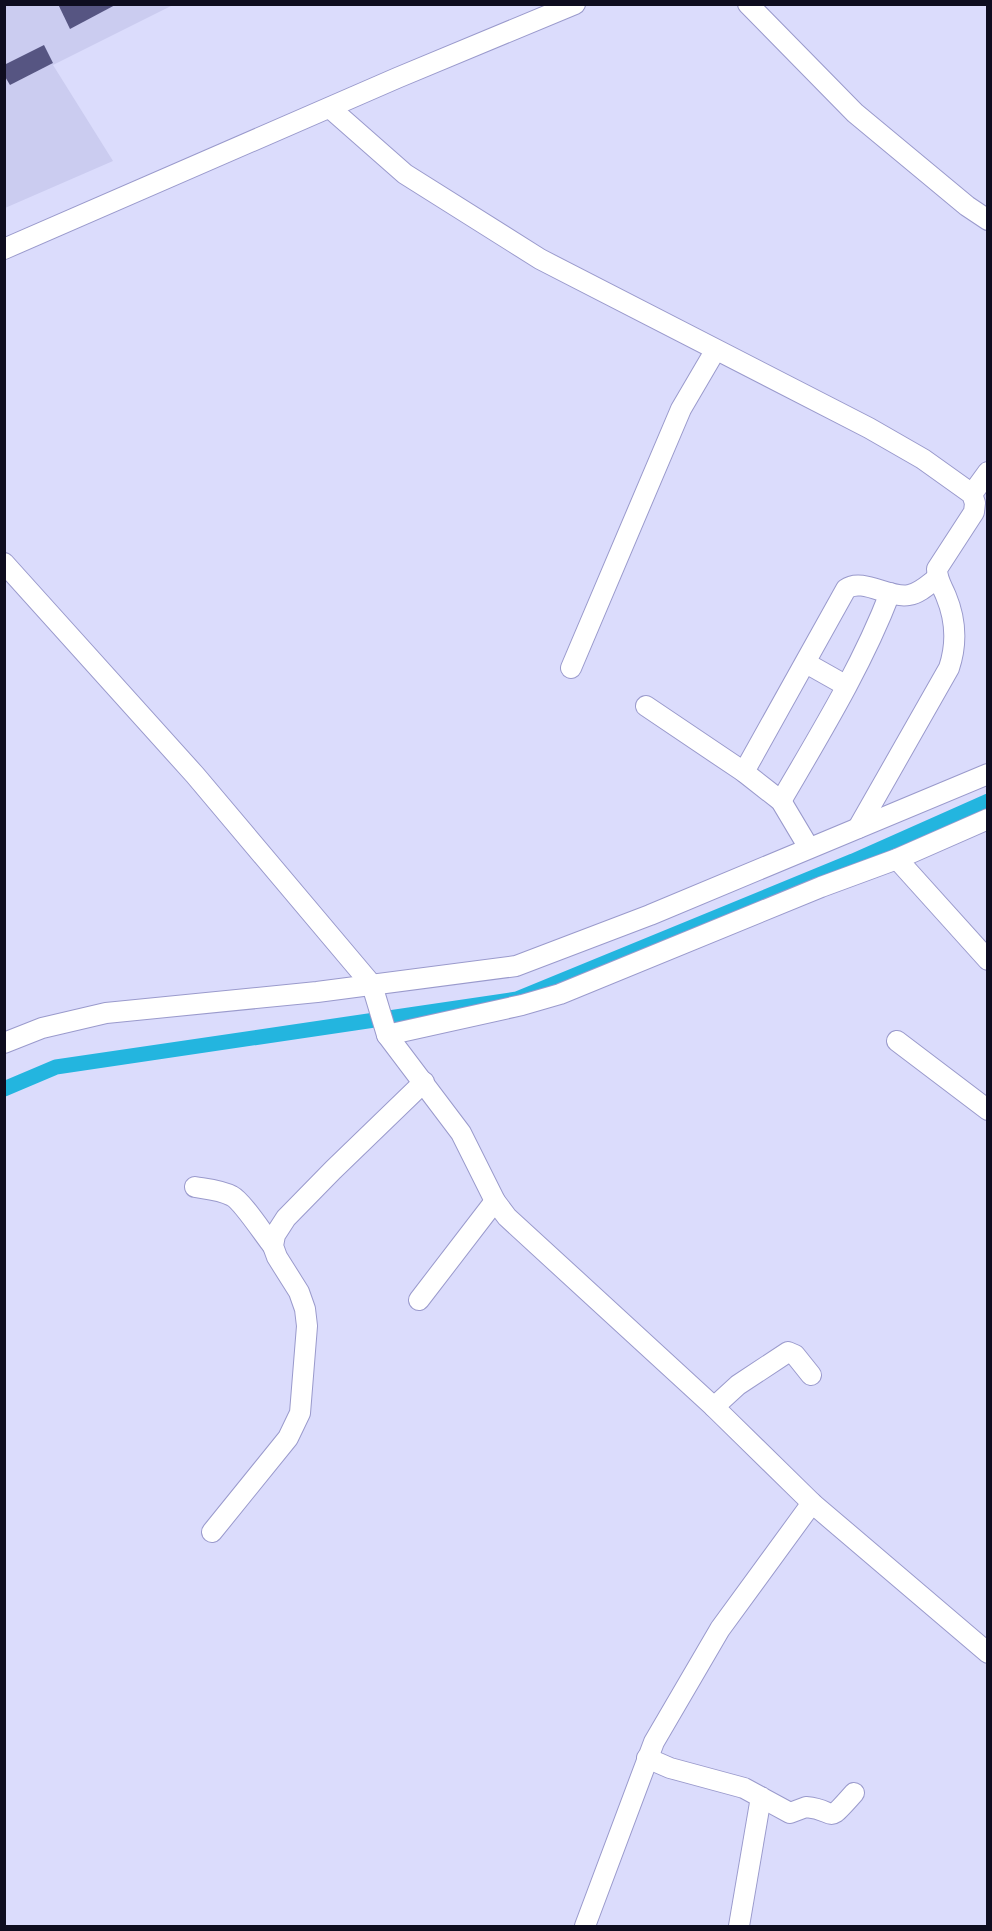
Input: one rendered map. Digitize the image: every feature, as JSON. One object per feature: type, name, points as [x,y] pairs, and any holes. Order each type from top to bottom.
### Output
[{"type":"street","points":[[4,249],[576,4]]},
{"type":"street","points":[[748,4],[855,113],[987,220]]},
{"type":"street","points":[[330,108],[405,174],[540,259],[897,444],[923,459],[972,494],[975,503],[974,512],[942,560],[937,578],[950,606],[955,650],[949,668],[858,828]]},
{"type":"street","points":[[571,668],[681,409],[715,351]]},
{"type":"street","points":[[972,494],[987,472]]},
{"type":"street","points":[[4,562],[195,775],[373,991],[385,1030],[462,1133],[495,1201],[507,1217],[714,1407],[812,1503],[986,1649]]},
{"type":"street","points":[[744,772],[846,590],[854,585],[911,595],[937,578]]},
{"type":"street","points":[[780,801],[880,620],[890,593]]},
{"type":"street","points":[[806,663],[845,685]]},
{"type":"street","points":[[646,706],[744,772],[780,801],[808,848]]},
{"type":"street","points":[[4,1043],[42,1028],[106,1012],[373,991],[516,966],[650,915],[987,774]]},
{"type":"street","points":[[385,1030],[560,994],[820,887],[897,859],[987,819]]},
{"type":"street","points":[[897,859],[987,960]]},
{"type":"street","points":[[897,1041],[987,1110]]},
{"type":"street","points":[[273,1246],[275,1235],[286,1218],[424,1082]]},
{"type":"street","points":[[195,1187],[220,1192],[242,1203],[260,1232],[273,1246],[277,1257],[299,1292],[305,1309],[307,1326],[300,1413],[288,1438],[212,1532]]},
{"type":"street","points":[[419,1300],[495,1201]]},
{"type":"street","points":[[714,1407],[738,1384],[788,1352],[795,1355],[811,1375]]},
{"type":"street","points":[[585,1926],[647,1758],[720,1629],[812,1503]]},
{"type":"street","points":[[647,1758],[686,1773],[744,1788],[790,1813],[806,1807],[829,1816],[836,1813],[854,1793]]},
{"type":"street","points":[[739,1926],[761,1797]]},
{"type":"shaded area","points":[[5,5],[173,5],[53,65],[113,161],[5,208]]},
{"type":"building","points":[[58,4],[117,4],[70,29]]},
{"type":"building","points":[[44,45],[53,63],[10,85],[4,75],[4,65]]},
{"type":"waterway","points":[[4,1089],[56,1067],[517,999],[853,861],[988,801]]}]
